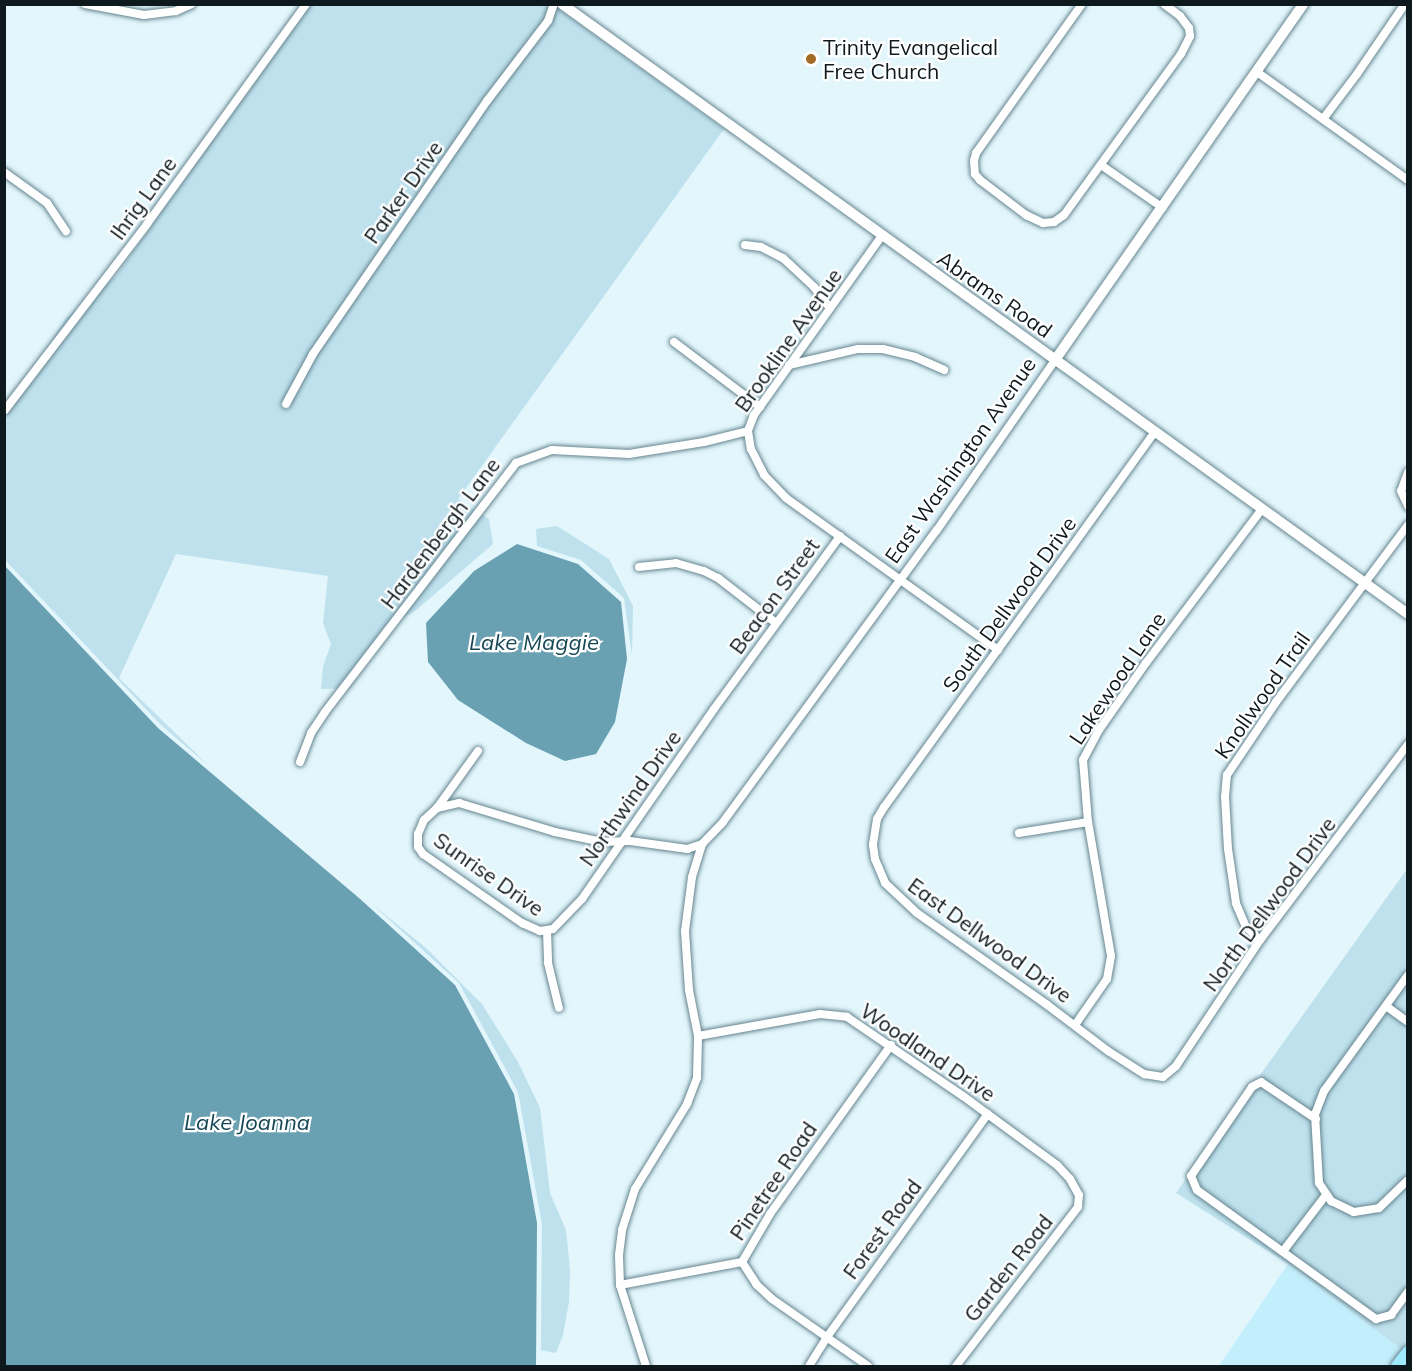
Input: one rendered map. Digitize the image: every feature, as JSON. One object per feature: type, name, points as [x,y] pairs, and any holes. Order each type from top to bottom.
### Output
[{"type":"main road","points":[[1397,1366],[1407,1352]]},
{"type":"street","points":[[85,4],[144,15],[176,11],[192,4]]},
{"type":"street","name":"Ihrig Lane","points":[[5,410],[147,224],[306,4]]},
{"type":"street","name":"Parker Drive","points":[[286,404],[313,354],[487,101],[548,21],[554,4]]},
{"type":"street","name":"Abrams Road","points":[[562,4],[881,237],[1407,614]]},
{"type":"street","points":[[1082,4],[976,153],[973,168],[980,180],[1026,215],[1043,223],[1054,222],[1064,215],[1188,42],[1190,36],[1185,22],[1164,4]]},
{"type":"street","name":"East Washington Avenue","points":[[702,844],[723,822],[900,580],[1304,4]]},
{"type":"street","points":[[1323,119],[1358,74],[1405,4]]},
{"type":"street","points":[[1257,72],[1407,180]]},
{"type":"street","points":[[1101,165],[1163,208]]},
{"type":"street","points":[[4,172],[47,203],[66,231]]},
{"type":"street","name":"Brookline Avenue","points":[[881,237],[760,407],[748,430],[756,461],[772,485],[802,511],[998,650]]},
{"type":"street","points":[[745,245],[761,247],[783,258],[814,287],[830,308]]},
{"type":"street","points":[[674,342],[760,407]]},
{"type":"street","points":[[789,365],[858,349],[883,349],[915,357],[944,370]]},
{"type":"street","name":"Hardenbergh Lane","points":[[300,762],[311,733],[325,712],[431,577],[509,469],[516,463],[552,450],[629,454],[704,442],[748,430]]},
{"type":"street","name":"South Dellwood Drive","points":[[893,795],[1154,433]]},
{"type":"street","points":[[1407,472],[1401,491],[1407,506]]},
{"type":"street","name":"Lakewood Lane","points":[[1075,1025],[1102,988],[1110,970],[1106,922],[1088,822],[1082,768],[1087,751],[1146,663],[1262,509]]},
{"type":"street","name":"Knollwood Trail","points":[[1260,940],[1246,927],[1236,903],[1228,849],[1225,797],[1227,775],[1276,702],[1407,525]]},
{"type":"street","name":"Beacon Street","points":[[737,677],[840,536]]},
{"type":"street","points":[[639,567],[676,563],[704,570],[776,622]]},
{"type":"street","name":"Northwind Drive","points":[[547,931],[556,928],[578,905],[621,840],[737,677]]},
{"type":"street","name":"North Dellwood Drive","points":[[1154,1077],[1163,1077],[1176,1066],[1260,940],[1407,744]]},
{"type":"street","points":[[437,808],[478,751]]},
{"type":"street","name":"East Dellwood Drive","points":[[893,795],[877,819],[874,830],[874,860],[885,883],[917,913],[1129,1065],[1154,1077]]},
{"type":"street","points":[[437,808],[459,803],[582,839],[602,842],[621,840],[687,849],[702,844]]},
{"type":"street","name":"Sunrise Drive","points":[[437,808],[424,820],[418,834],[417,842],[423,854],[522,923],[534,929],[547,931],[548,963],[559,1008]]},
{"type":"street","points":[[1019,833],[1088,822]]},
{"type":"street","points":[[646,1366],[620,1285],[619,1255],[628,1209],[635,1189],[692,1095],[697,1078],[698,1036],[689,990],[685,931],[689,895],[702,844]]},
{"type":"street","points":[[1407,975],[1324,1091],[1316,1119],[1319,1183],[1331,1201],[1354,1212],[1379,1208],[1407,1180]]},
{"type":"street","points":[[1386,1006],[1407,1022]]},
{"type":"street","name":"Woodland Drive","points":[[698,1036],[798,1017],[837,1014],[860,1023],[1057,1165],[1077,1189]]},
{"type":"street","name":"Pinetree Road","points":[[868,1366],[772,1299],[757,1285],[742,1262],[776,1205],[891,1045]]},
{"type":"street","points":[[1316,1119],[1261,1082],[1252,1087],[1191,1176],[1197,1190],[1376,1318],[1391,1315],[1407,1292]]},
{"type":"street","name":"Forest Road","points":[[809,1366],[827,1336],[988,1114]]},
{"type":"street","name":"Garden Road","points":[[956,1366],[1007,1297],[1072,1216],[1079,1202],[1077,1189]]},
{"type":"street","points":[[1284,1250],[1326,1195]]},
{"type":"street","points":[[620,1285],[742,1262]]},
{"type":"shaded area","points":[[307,5],[553,5],[724,129],[458,499],[489,519],[493,544],[415,611],[391,624],[350,688],[321,689],[323,666],[331,644],[323,623],[328,576],[176,554],[119,678],[209,766],[161,725],[5,560],[4,415],[66,318],[116,276]]},
{"type":"shaded area","points":[[557,526],[609,559],[633,606],[632,655],[624,598],[581,560],[537,546],[536,529]]},
{"type":"shaded area","points":[[1407,869],[1408,1342],[1402,1350],[1288,1264],[1176,1193]]},
{"type":"shaded area","points":[[372,904],[426,948],[482,1004],[518,1062],[540,1108],[550,1193],[566,1230],[570,1270],[569,1302],[563,1335],[556,1353],[541,1350],[542,1224],[518,1092],[459,983]]},
{"type":"shaded area","points":[[1288,1264],[1402,1350],[1390,1366],[1219,1366]]},
{"type":"water","name":"Lake Maggie","points":[[517,544],[578,564],[621,602],[627,659],[615,722],[596,754],[565,761],[526,743],[458,700],[428,662],[426,623],[474,571]]},
{"type":"water","name":"Lake Joanna","points":[[5,566],[158,728],[359,898],[455,985],[514,1094],[537,1223],[536,1366],[5,1366]]},
{"type":"place","name":"Trinity Evangelical Free Church","points":[[811,59]]}]
